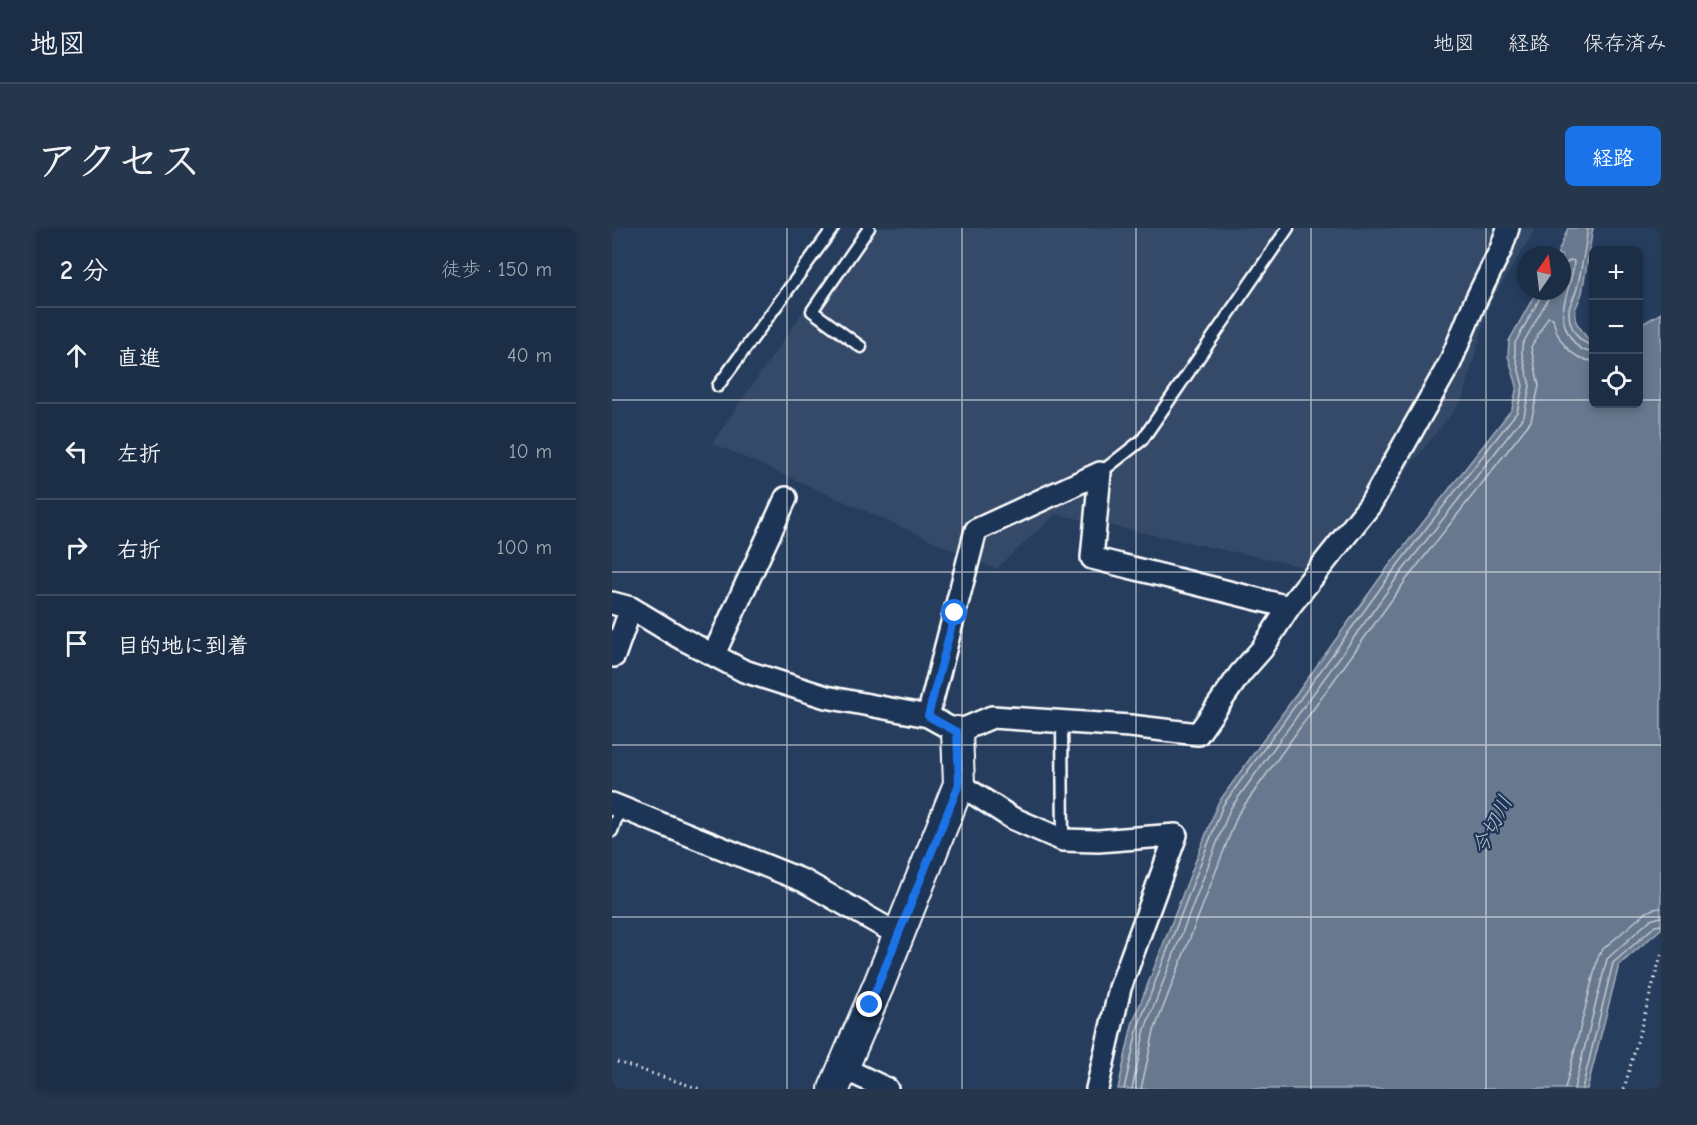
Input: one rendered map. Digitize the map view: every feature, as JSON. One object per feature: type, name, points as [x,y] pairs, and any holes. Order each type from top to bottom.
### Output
[{"type":"street","points":[[957,732],[992,717],[1130,726],[1198,734],[1240,674],[1262,649],[1289,607],[1370,505],[1449,363],[1501,249],[1508,228]]},
{"type":"street","points":[[1100,473],[1092,558],[1289,607]]},
{"type":"street","points":[[928,716],[976,530],[1100,473]]},
{"type":"street","points":[[714,654],[786,498]]},
{"type":"street","points":[[614,656],[621,605],[744,671],[826,697],[928,716],[957,732]]},
{"type":"street","points":[[888,1089],[838,1079],[959,784],[957,732]]},
{"type":"street","points":[[959,784],[1012,818],[1063,840],[1098,841],[1176,836],[1119,988],[1097,1089]]},
{"type":"street","points":[[616,806],[804,881],[899,935]]},
{"type":"lane","points":[[718,386],[833,228]]},
{"type":"lane","points":[[861,347],[812,311],[869,228]]},
{"type":"lane","points":[[1100,473],[1142,440],[1288,228]]},
{"type":"lane","points":[[1062,723],[1063,840]]},
{"type":"lane","points":[[612,831],[616,806]]},
{"type":"path","points":[[1624,1089],[1661,956]]},
{"type":"path","points":[[617,1062],[700,1089]]},
{"type":"shaded area","points":[[861,228],[1536,228],[1525,246],[1517,246],[1517,259],[1490,303],[1462,400],[1327,572],[1056,514],[996,569],[712,443]]},
{"type":"water","name":"今切川","points":[[1568,228],[1593,228],[1582,293],[1575,310],[1576,322],[1589,339],[1589,408],[1643,408],[1643,324],[1661,313],[1661,929],[1619,965],[1587,1089],[1118,1089],[1132,1025],[1218,803],[1388,567],[1512,409],[1517,386],[1508,356],[1509,341],[1532,300],[1571,300],[1571,246],[1561,246]]},
{"type":"route","points":[[870,1005],[959,784],[957,732],[928,716],[955,613]]}]
